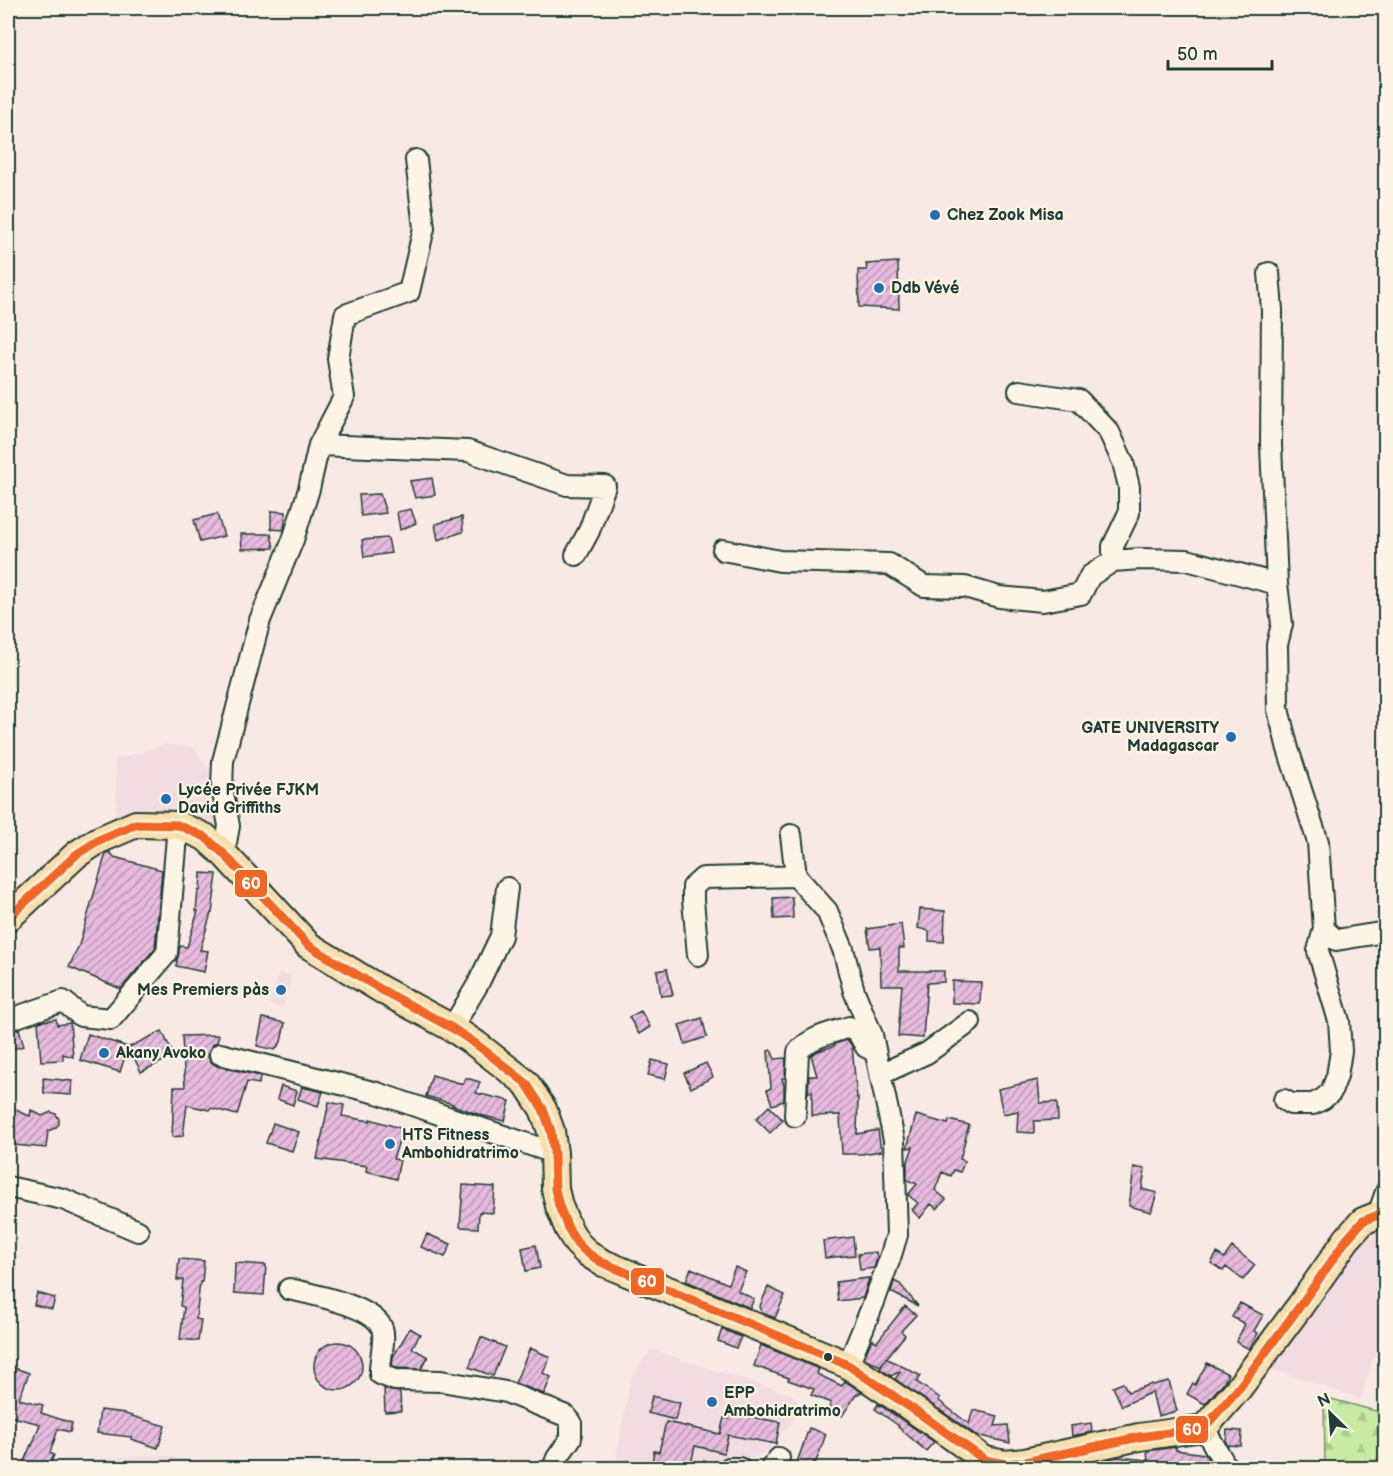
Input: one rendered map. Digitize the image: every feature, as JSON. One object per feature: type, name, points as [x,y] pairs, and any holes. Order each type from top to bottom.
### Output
[{"type":"main road","points":[[8,918],[76,854],[99,840],[136,824],[178,825],[205,837],[224,854],[308,945],[382,990],[452,1028],[525,1083],[543,1109],[551,1131],[555,1189],[559,1206],[568,1228],[586,1252],[601,1262],[848,1365],[1001,1465],[1139,1437],[1204,1428],[1238,1389],[1347,1239],[1364,1221],[1383,1208]]},
{"type":"street","points":[[224,854],[229,826],[222,787],[224,761],[260,620],[293,540],[309,489],[318,445],[344,397],[338,359],[345,315],[409,292],[424,228],[416,160]]},
{"type":"street","points":[[1269,273],[1272,310],[1270,445],[1277,584],[1282,624],[1277,645],[1278,710],[1287,749],[1318,842],[1324,929],[1318,951],[1339,1021],[1341,1051],[1337,1076],[1331,1092],[1323,1099],[1313,1104],[1291,1104],[1284,1100]]},
{"type":"street","points":[[1019,391],[1079,400],[1109,432],[1123,462],[1129,487],[1129,513],[1113,546],[1113,561]]},
{"type":"street","points":[[318,445],[468,451],[567,485],[605,486],[589,531],[576,555]]},
{"type":"street","points":[[723,550],[780,561],[889,564],[924,586],[964,587],[999,597],[1043,601],[1081,594],[1090,576],[1113,561],[1140,558],[1187,560],[1277,584]]},
{"type":"street","points":[[8,1020],[63,1001],[81,1016],[111,1019],[167,953],[178,825]]},
{"type":"street","points":[[791,835],[796,876],[827,911],[843,948],[854,991],[876,1050],[894,1140],[897,1235],[874,1302],[848,1365]]},
{"type":"street","points":[[698,955],[693,887],[703,878],[796,876]]},
{"type":"street","points":[[452,1028],[478,984],[501,936],[507,888]]},
{"type":"street","points":[[1324,929],[1336,940],[1386,932]]},
{"type":"street","points":[[881,1074],[927,1053],[970,1022]]},
{"type":"street","points":[[795,1116],[798,1052],[803,1046],[849,1027],[857,1031],[866,1047],[876,1050]]},
{"type":"street","points":[[220,1054],[377,1093],[554,1153]]},
{"type":"street","points":[[8,1187],[63,1198],[138,1231]]},
{"type":"street","points":[[289,1289],[330,1298],[370,1315],[382,1328],[383,1350],[379,1363],[380,1374],[395,1380],[441,1381],[506,1392],[566,1416],[572,1422],[571,1438],[553,1468]]},
{"type":"street","points":[[1204,1428],[1227,1468]]},
{"type":"street","points":[[729,1468],[739,1468]]},
{"type":"shaded area","name":"Lycée Privée FJKM David Griffiths","points":[[165,744],[194,747],[214,779],[222,837],[117,826],[115,760]]},
{"type":"shaded area","name":"Mes Premiers pàs","points":[[279,972],[292,976],[282,1008],[269,1004]]},
{"type":"shaded area","points":[[1385,1223],[1385,1341],[1373,1359],[1361,1399],[1263,1366],[1359,1232]]},
{"type":"shaded area","name":"EPP Ambohidratrimo","points":[[651,1349],[793,1395],[802,1410],[768,1449],[740,1468],[616,1468],[617,1451],[631,1378]]},
{"type":"shaded area","points":[[156,1455],[248,1468],[74,1468],[86,1460]]},
{"type":"green space","points":[[1324,1397],[1383,1413],[1385,1417],[1385,1468],[1325,1468]]},
{"type":"building","name":"Ddb Vévé","points":[[898,262],[899,309],[859,307],[858,270],[867,270],[866,264]]},
{"type":"building","points":[[432,478],[435,495],[415,498],[410,481]]},
{"type":"building","points":[[380,494],[386,513],[361,516],[359,495]]},
{"type":"building","points":[[411,509],[416,523],[400,530],[397,512]]},
{"type":"building","points":[[271,511],[286,512],[284,530],[271,529]]},
{"type":"building","points":[[217,514],[224,536],[200,542],[194,520]]},
{"type":"building","points":[[462,517],[463,532],[438,540],[435,524]]},
{"type":"building","points":[[241,534],[271,534],[274,548],[242,549]]},
{"type":"building","points":[[388,538],[391,553],[364,557],[362,540]]},
{"type":"building","points":[[110,852],[114,857],[162,870],[155,948],[121,989],[69,967],[79,945],[106,853]]},
{"type":"building","points":[[201,873],[217,874],[212,913],[200,950],[208,951],[204,972],[176,966],[180,946],[187,947],[198,911],[196,911]]},
{"type":"building","points":[[792,897],[793,918],[774,919],[773,898]]},
{"type":"building","points":[[920,909],[945,911],[944,942],[929,941],[929,931],[918,928]]},
{"type":"building","points":[[901,924],[904,948],[899,948],[899,971],[944,971],[944,982],[927,983],[923,1038],[898,1036],[902,985],[881,985],[880,947],[870,948],[867,929]]},
{"type":"building","points":[[667,969],[673,995],[661,996],[657,971]]},
{"type":"building","points":[[952,981],[981,982],[980,1004],[952,1003]]},
{"type":"building","points":[[641,1011],[650,1027],[639,1034],[629,1017]]},
{"type":"building","points":[[263,1018],[285,1023],[281,1042],[275,1050],[257,1046]]},
{"type":"building","points":[[702,1018],[707,1037],[685,1044],[679,1025]]},
{"type":"building","points":[[56,1019],[57,1025],[70,1023],[73,1057],[63,1054],[63,1060],[41,1061],[38,1022]]},
{"type":"building","points":[[19,1029],[24,1046],[8,1050],[8,1032]]},
{"type":"building","name":"Akany Avoko","points":[[162,1031],[174,1056],[141,1072],[129,1047]]},
{"type":"building","name":"Akany Avoko","points":[[88,1034],[128,1047],[120,1072],[80,1060]]},
{"type":"building","points":[[219,1035],[217,1042],[209,1051],[208,1057],[211,1062],[217,1066],[260,1076],[259,1084],[247,1082],[237,1115],[187,1105],[183,1136],[172,1137],[174,1087],[185,1087],[182,1036]]},
{"type":"building","points":[[848,1040],[852,1046],[858,1098],[857,1134],[878,1130],[881,1151],[842,1154],[840,1115],[812,1116],[812,1091],[808,1093],[809,1076],[817,1076],[811,1055]]},
{"type":"building","points":[[771,1050],[775,1059],[786,1058],[785,1078],[782,1078],[784,1101],[772,1105],[767,1090],[771,1088],[768,1051]]},
{"type":"building","points":[[652,1060],[669,1064],[665,1079],[648,1075]]},
{"type":"building","points":[[706,1063],[713,1077],[691,1088],[684,1073]]},
{"type":"building","points":[[432,1075],[463,1084],[466,1078],[480,1082],[476,1093],[510,1101],[505,1121],[426,1096]]},
{"type":"building","points":[[43,1078],[72,1081],[71,1095],[44,1093]]},
{"type":"building","points":[[1038,1080],[1040,1103],[1057,1102],[1058,1120],[1034,1121],[1034,1133],[1017,1132],[1018,1111],[1003,1114],[998,1089]]},
{"type":"building","points":[[281,1086],[297,1091],[293,1105],[277,1099]]},
{"type":"building","points":[[302,1087],[323,1092],[318,1106],[298,1099]]},
{"type":"building","points":[[329,1102],[344,1105],[342,1116],[370,1121],[370,1119],[403,1129],[393,1159],[400,1160],[396,1179],[366,1171],[367,1166],[317,1159]]},
{"type":"building","points":[[769,1106],[783,1120],[770,1133],[756,1119]]},
{"type":"building","points":[[11,1109],[30,1116],[31,1110],[42,1116],[51,1112],[56,1114],[59,1124],[48,1131],[46,1148],[14,1145],[15,1129],[8,1123],[8,1111]]},
{"type":"building","points":[[916,1115],[948,1124],[949,1120],[969,1125],[960,1159],[965,1161],[960,1172],[954,1170],[951,1176],[942,1172],[935,1190],[946,1199],[937,1209],[931,1204],[920,1218],[912,1210],[918,1203],[908,1195],[917,1184],[907,1180],[907,1164],[913,1147],[907,1148]]},
{"type":"building","points":[[273,1123],[299,1132],[292,1151],[266,1143]]},
{"type":"building","points":[[1134,1167],[1145,1169],[1142,1189],[1157,1193],[1151,1212],[1129,1206]]},
{"type":"building","points":[[463,1185],[495,1187],[493,1213],[479,1212],[478,1228],[460,1227]]},
{"type":"building","points":[[427,1234],[451,1244],[445,1257],[421,1247]]},
{"type":"building","points":[[853,1237],[855,1255],[825,1258],[823,1241]]},
{"type":"building","points":[[536,1245],[540,1268],[526,1271],[522,1248]]},
{"type":"building","points":[[1232,1247],[1255,1265],[1243,1280],[1226,1267],[1223,1271],[1211,1263],[1217,1253],[1224,1258]]},
{"type":"building","points":[[876,1252],[874,1268],[860,1270],[858,1254]]},
{"type":"building","points":[[179,1259],[204,1261],[196,1319],[201,1320],[198,1341],[180,1339],[184,1307],[180,1306],[183,1280],[177,1280]]},
{"type":"building","points":[[235,1263],[266,1265],[264,1295],[234,1293]]},
{"type":"building","points":[[735,1267],[746,1272],[738,1291],[754,1299],[750,1308],[686,1281],[691,1268],[728,1284]]},
{"type":"building","points":[[869,1278],[863,1298],[838,1301],[836,1282]]},
{"type":"building","points":[[894,1281],[900,1284],[918,1306],[891,1292]]},
{"type":"building","points":[[768,1287],[785,1295],[775,1318],[762,1313],[760,1306]]},
{"type":"building","points":[[37,1293],[55,1298],[52,1309],[34,1305]]},
{"type":"building","points":[[1240,1303],[1263,1315],[1254,1331],[1258,1333],[1249,1349],[1236,1342],[1245,1324],[1232,1317]]},
{"type":"building","points":[[905,1306],[916,1315],[901,1331],[905,1335],[880,1366],[864,1358],[872,1339],[877,1342]]},
{"type":"building","points":[[410,1328],[420,1334],[412,1348],[428,1357],[421,1369],[397,1368],[392,1365],[393,1357]]},
{"type":"building","points":[[722,1329],[741,1337],[736,1348],[718,1341]]},
{"type":"building","points":[[481,1337],[505,1347],[493,1376],[469,1367]]},
{"type":"building","points":[[333,1342],[343,1342],[358,1352],[362,1366],[361,1375],[352,1386],[343,1390],[333,1390],[318,1380],[314,1371],[314,1361],[324,1346]]},
{"type":"building","points":[[761,1345],[819,1369],[817,1374],[842,1386],[845,1381],[862,1392],[856,1395],[842,1416],[829,1407],[831,1403],[811,1395],[814,1389],[754,1366]]},
{"type":"building","points":[[530,1348],[550,1357],[543,1373],[551,1377],[544,1394],[515,1383]]},
{"type":"building","points":[[886,1358],[921,1376],[917,1382],[940,1398],[938,1400],[969,1424],[973,1410],[998,1416],[995,1426],[1008,1425],[1010,1443],[976,1435],[895,1379],[901,1371],[891,1376],[880,1369]]},
{"type":"building","points":[[1207,1363],[1228,1374],[1205,1404],[1187,1394],[1193,1383],[1195,1385]]},
{"type":"building","points":[[12,1367],[29,1373],[19,1399],[43,1405],[41,1413],[72,1423],[70,1432],[58,1429],[50,1453],[54,1455],[48,1468],[21,1468],[40,1424],[13,1417],[8,1428],[8,1380]]},
{"type":"building","points":[[1169,1381],[1177,1411],[1158,1416],[1152,1392],[1122,1406],[1113,1387],[1123,1383],[1128,1392]]},
{"type":"building","points":[[384,1388],[400,1392],[401,1411],[385,1412]]},
{"type":"building","points":[[652,1396],[680,1403],[675,1420],[648,1413]]},
{"type":"building","points":[[878,1404],[934,1442],[926,1451],[899,1426],[875,1409]]},
{"type":"building","points":[[731,1407],[741,1409],[740,1415],[780,1422],[776,1444],[728,1435],[724,1453],[695,1446],[690,1468],[651,1468],[654,1451],[659,1452],[666,1422],[720,1434],[724,1418],[729,1419]]},
{"type":"building","points":[[100,1410],[125,1413],[165,1426],[158,1448],[131,1439],[132,1437],[97,1433]]},
{"type":"building","points":[[1091,1423],[1092,1432],[1072,1436],[1071,1426]]},
{"type":"building","points":[[809,1428],[826,1434],[812,1468],[795,1468]]},
{"type":"building","points":[[1227,1430],[1242,1431],[1241,1446],[1227,1445]]},
{"type":"building","points":[[1176,1447],[1176,1450],[1205,1454],[1210,1462],[1208,1468],[1185,1468],[1186,1463],[1152,1464],[1152,1468],[1108,1468],[1109,1459],[1117,1457],[1148,1460],[1147,1451]]},
{"type":"transit line","name":"60","points":[[8,918],[77,854],[99,840],[136,824],[178,825],[205,837],[224,854],[308,945],[382,990],[452,1028],[526,1083],[543,1109],[551,1131],[555,1189],[559,1206],[568,1228],[586,1252],[601,1262],[848,1365],[985,1460],[1005,1464],[1025,1462],[1139,1437],[1204,1428],[1238,1389],[1347,1239],[1363,1221],[1378,1215],[1386,1216]]},
{"type":"place","name":"Chez Zook Misa","points":[[935,215]]},
{"type":"place","name":"Ddb Vévé","points":[[879,288]]},
{"type":"place","name":"GATE UNIVERSITY Madagascar","points":[[1231,737]]},
{"type":"place","name":"Lycée Privée FJKM David Griffiths","points":[[166,799]]},
{"type":"place","name":"Mes Premiers pàs","points":[[281,990]]},
{"type":"place","name":"Akany Avoko","points":[[104,1053]]},
{"type":"place","name":"HTS Fitness Ambohidratrimo","points":[[390,1144]]},
{"type":"place","name":"EPP Ambohidratrimo","points":[[712,1402]]}]
